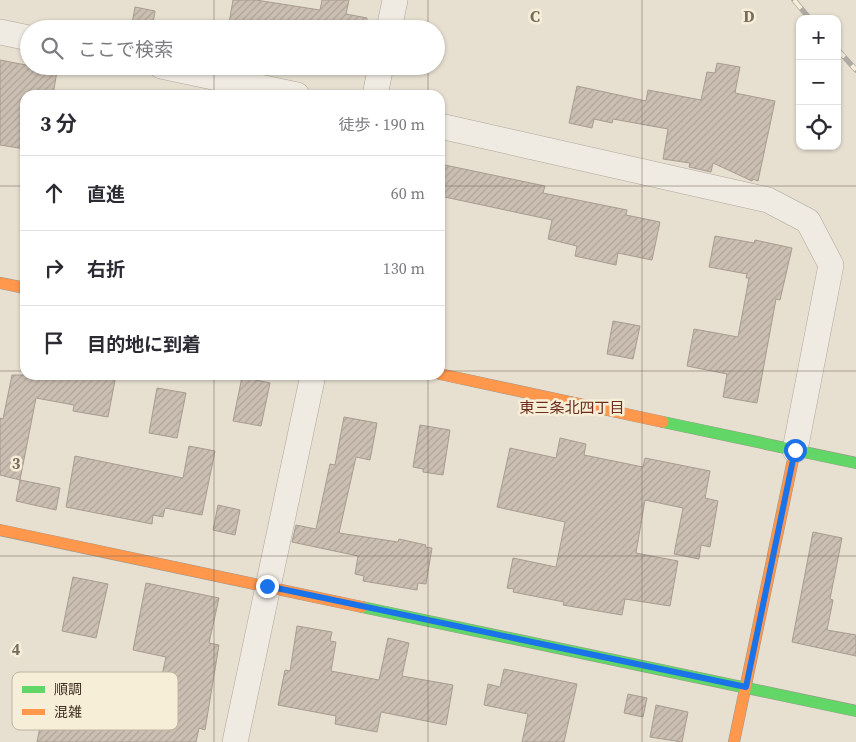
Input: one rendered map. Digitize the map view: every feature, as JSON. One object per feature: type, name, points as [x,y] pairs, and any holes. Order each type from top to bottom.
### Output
[{"type":"street","points":[[391,20],[396,0]]},
{"type":"street","points":[[0,32],[20,36]]},
{"type":"street","points":[[204,75],[274,90]]},
{"type":"street","points":[[376,90],[379,75]]},
{"type":"street","points":[[445,127],[768,200],[808,222],[831,265],[795,450],[734,742]]},
{"type":"street","points":[[0,283],[20,287]]},
{"type":"street","points":[[445,375],[856,463]]},
{"type":"street","points":[[235,742],[312,380]]},
{"type":"street","points":[[0,530],[856,711]]},
{"type":"building","points":[[233,0],[256,0],[320,10],[322,0],[349,0],[346,14],[367,18],[367,20],[230,20]]},
{"type":"building","points":[[135,7],[155,11],[154,20],[133,20]]},
{"type":"building","points":[[0,60],[20,64],[20,75],[56,75],[54,90],[20,90],[20,148],[0,145]]},
{"type":"building","points":[[717,63],[740,67],[735,93],[775,101],[758,181],[753,179],[752,181],[713,163],[711,172],[689,167],[690,163],[663,159],[668,129],[613,119],[612,123],[594,119],[592,128],[569,123],[577,86],[646,101],[648,90],[701,100],[707,72],[715,73]]},
{"type":"building","points":[[445,165],[545,186],[543,193],[627,210],[626,215],[660,222],[652,260],[618,253],[616,265],[575,256],[577,246],[548,239],[552,220],[445,197]]},
{"type":"building","points":[[715,236],[754,243],[755,240],[792,248],[780,300],[776,299],[757,403],[723,397],[727,374],[687,366],[694,329],[738,337],[749,278],[746,278],[747,274],[709,267]]},
{"type":"building","points":[[613,321],[640,326],[633,359],[607,354]]},
{"type":"building","points":[[12,375],[20,375],[20,380],[115,380],[108,417],[73,411],[74,405],[36,398],[20,480],[0,475],[0,418],[3,419]]},
{"type":"building","points":[[241,380],[256,380],[270,383],[261,426],[233,421]]},
{"type":"building","points":[[157,388],[186,393],[177,438],[149,433]]},
{"type":"building","points":[[344,417],[377,423],[370,460],[356,457],[339,533],[398,542],[399,539],[432,548],[426,584],[418,583],[417,590],[363,581],[364,576],[355,574],[358,556],[292,542],[296,525],[316,529],[330,464],[335,465]]},
{"type":"building","points":[[420,425],[450,430],[443,475],[423,472],[423,469],[413,467]]},
{"type":"building","points":[[560,438],[586,444],[584,455],[643,467],[645,458],[710,471],[705,498],[718,501],[710,547],[701,545],[699,559],[674,554],[683,508],[645,500],[636,553],[678,561],[670,606],[625,599],[622,615],[563,605],[564,602],[513,592],[514,589],[507,588],[513,558],[556,567],[565,522],[497,507],[510,448],[556,458]]},
{"type":"building","points":[[189,446],[215,451],[202,515],[165,508],[163,517],[153,515],[152,524],[66,507],[75,456],[183,478]]},
{"type":"building","points":[[20,480],[60,488],[56,510],[16,501]]},
{"type":"building","points":[[218,505],[240,510],[235,535],[213,530]]},
{"type":"building","points":[[813,532],[842,538],[830,599],[833,600],[827,630],[856,635],[856,656],[792,642]]},
{"type":"building","points":[[73,577],[108,584],[96,638],[62,631]]},
{"type":"building","points":[[146,583],[219,598],[209,643],[219,645],[205,730],[199,728],[196,742],[37,742],[39,730],[178,730],[178,672],[163,672],[166,657],[133,650]]},
{"type":"building","points":[[297,626],[332,632],[330,641],[336,642],[331,671],[379,680],[388,638],[409,643],[402,676],[453,685],[446,725],[381,712],[377,732],[335,724],[336,716],[278,705],[285,670],[290,671]]},
{"type":"building","points":[[504,669],[577,684],[564,742],[522,742],[528,714],[484,705],[488,684],[500,687]]},
{"type":"building","points":[[628,694],[647,698],[643,717],[624,713]]},
{"type":"building","points":[[656,705],[688,712],[682,742],[650,737]]},
{"type":"railway","points":[[794,0],[807,15]]},
{"type":"railway","points":[[841,53],[856,70]]},
{"type":"traffic: fast","points":[[663,422],[856,463]]},
{"type":"traffic: fast","points":[[362,607],[856,711]]},
{"type":"traffic: slow","points":[[0,283],[20,287]]},
{"type":"traffic: slow","points":[[445,375],[663,422]]},
{"type":"traffic: slow","points":[[734,742],[795,450]]},
{"type":"traffic: slow","points":[[0,530],[362,607]]},
{"type":"district","name":"東三条北四丁目","points":[[572,408]]},
{"type":"route","points":[[267,586],[746,687],[795,450]]}]
